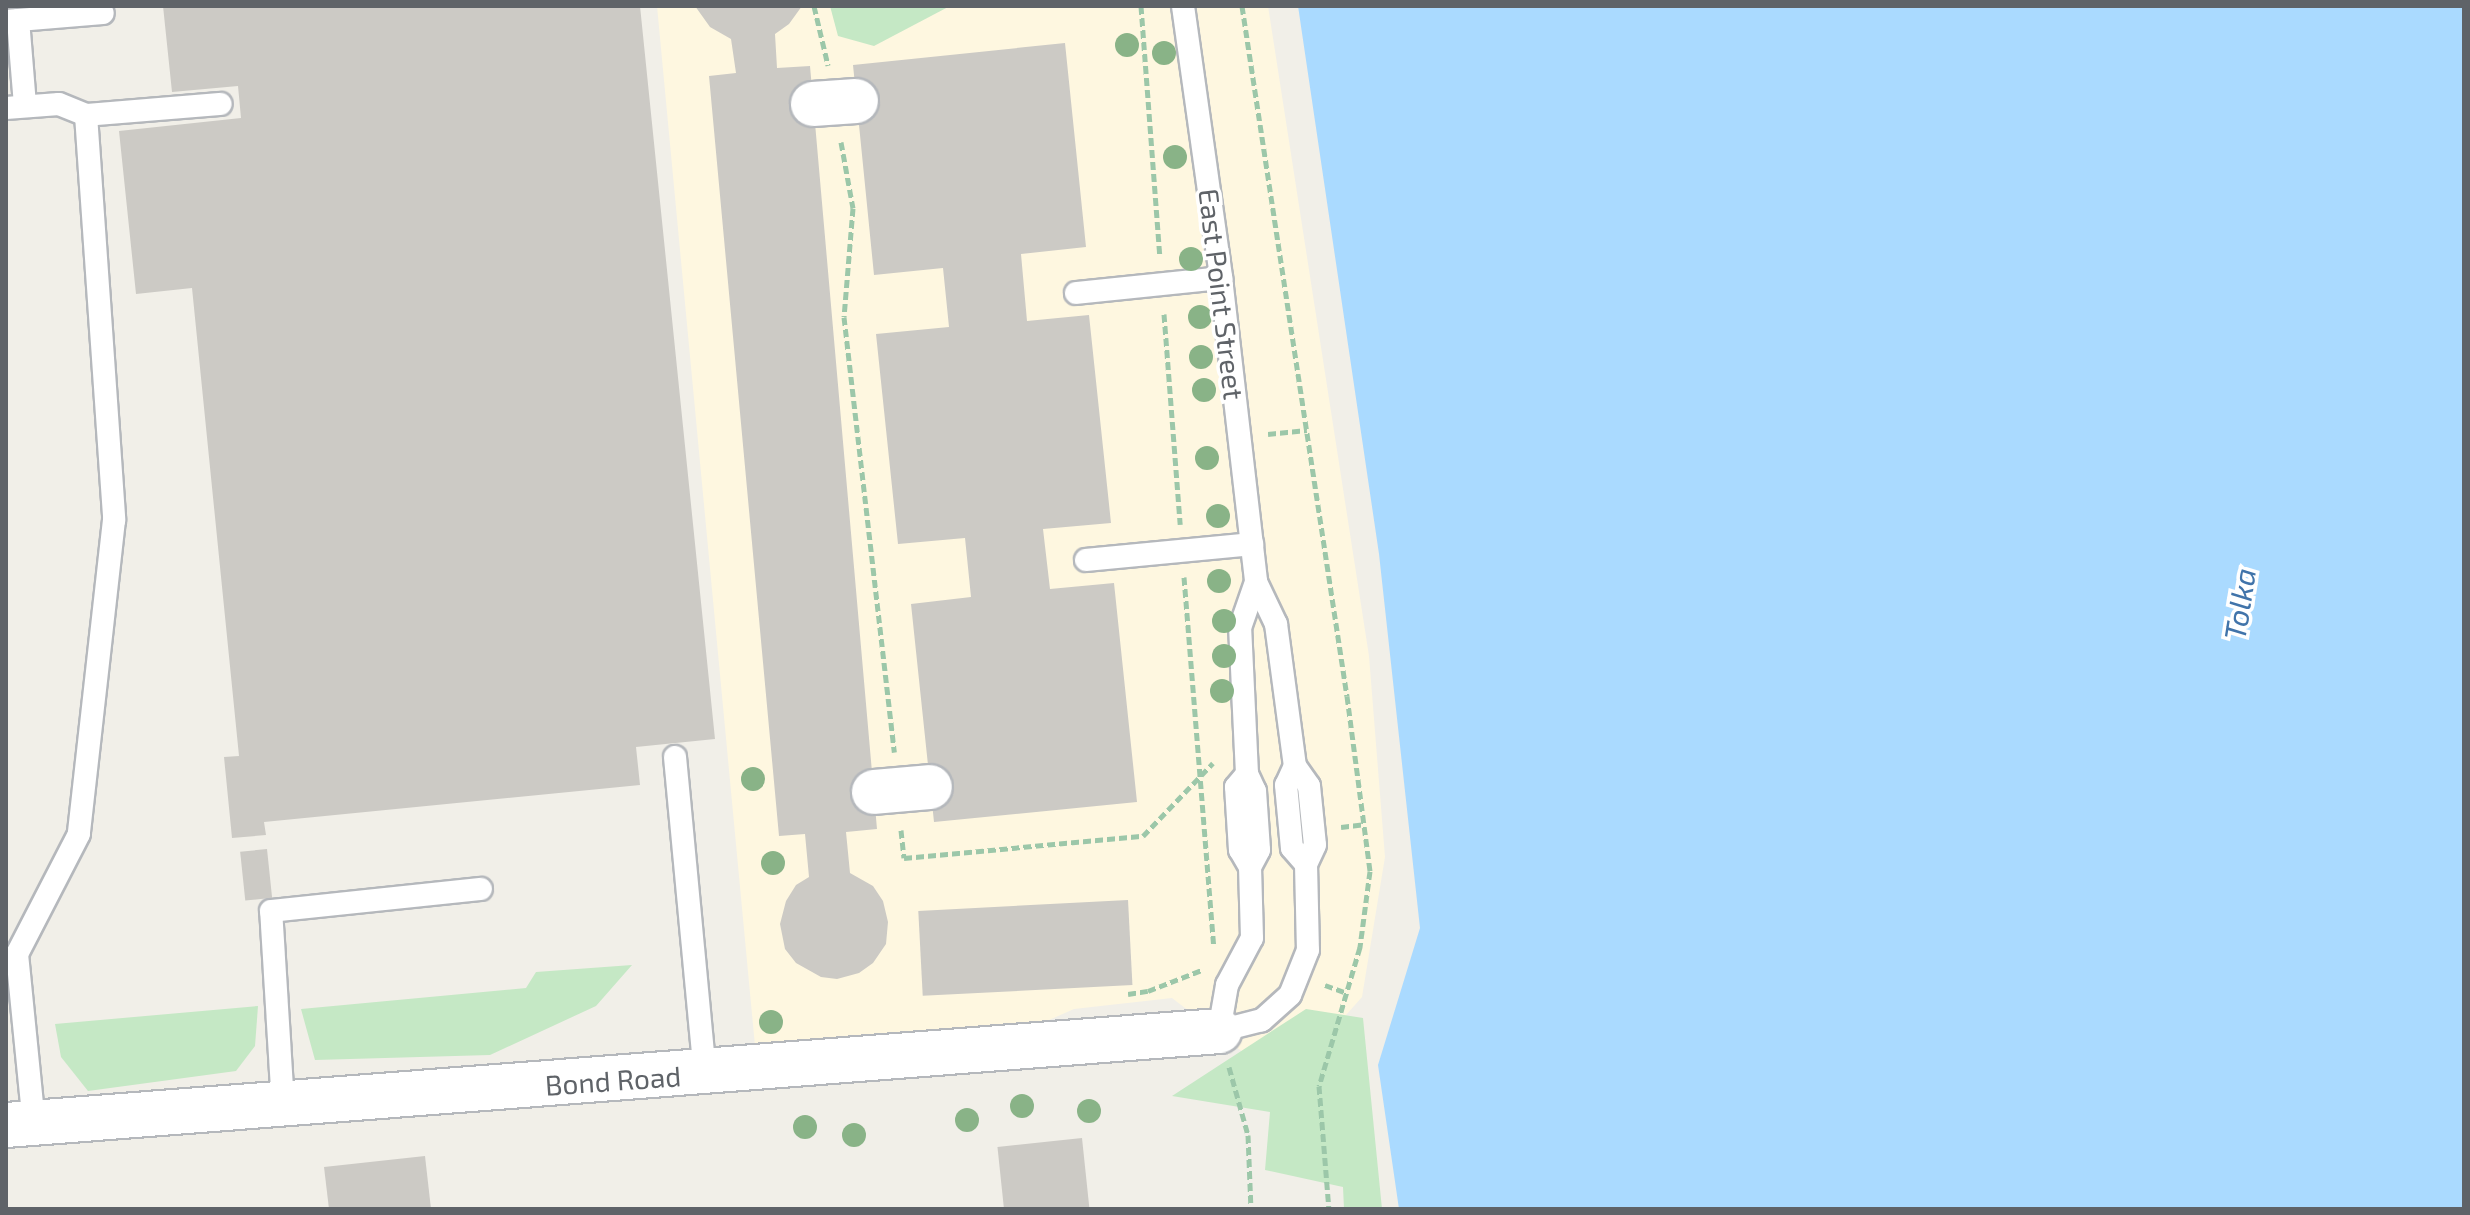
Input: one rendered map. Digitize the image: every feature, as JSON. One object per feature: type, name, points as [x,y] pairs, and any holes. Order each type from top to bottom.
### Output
[{"type":"street","name":"Bond Road","points":[[20,1124],[1219,1031]]},
{"type":"lane","name":"East Point Street","points":[[1183,6],[1221,278],[1256,582]]},
{"type":"lane","points":[[103,13],[12,20],[15,107],[59,104],[86,115],[221,104]]},
{"type":"lane","points":[[20,1124],[17,954],[79,834],[114,520],[86,115]]},
{"type":"lane","points":[[1076,293],[1221,278]]},
{"type":"lane","points":[[1086,560],[1252,544]]},
{"type":"lane","points":[[1256,582],[1276,624],[1295,766],[1309,786],[1315,845],[1306,864],[1308,950],[1290,995],[1262,1020],[1219,1031],[1227,985],[1252,938],[1250,867],[1240,850],[1236,787],[1247,774],[1240,628],[1256,582]]},
{"type":"lane","points":[[675,757],[705,1073]]},
{"type":"lane","points":[[283,1105],[271,911],[481,889]]},
{"type":"path","points":[[814,6],[853,208],[844,317],[900,782]]},
{"type":"path","points":[[1141,6],[1214,951]]},
{"type":"path","points":[[1242,6],[1370,871],[1360,947],[1319,1086],[1329,1209]]},
{"type":"path","points":[[1240,438],[1307,430]]},
{"type":"path","points":[[901,828],[904,858],[1143,836],[1246,733]]},
{"type":"path","points":[[1118,995],[1148,991],[1216,965]]},
{"type":"path","points":[[1219,1031],[1248,1135],[1251,1209]]},
{"type":"shaded area","points":[[657,6],[1268,6],[1369,656],[1385,857],[1362,997],[1316,1049],[1252,1059],[1172,998],[1074,1009],[1022,1032],[755,1046]]},
{"type":"green space","points":[[830,6],[950,6],[874,46],[838,36]]},
{"type":"green space","points":[[632,965],[596,1006],[490,1055],[315,1060],[301,1009],[526,988],[536,972]]},
{"type":"green space","points":[[258,1006],[255,1046],[236,1071],[88,1091],[61,1057],[55,1024]]},
{"type":"green space","points":[[1306,1009],[1363,1018],[1382,1209],[1344,1209],[1343,1187],[1265,1170],[1270,1112],[1172,1096]]},
{"type":"water","name":"Tolka","points":[[1298,6],[2464,6],[2464,1209],[1399,1209],[1378,1065],[1420,928],[1379,554]]},
{"type":"building","points":[[163,6],[640,6],[715,739],[636,747],[640,785],[264,822],[266,835],[232,838],[224,757],[239,756],[192,288],[136,294],[119,131],[241,118],[238,86],[172,92]]},
{"type":"building","points":[[695,6],[802,6],[789,24],[775,34],[777,68],[810,66],[877,829],[846,832],[850,873],[873,886],[883,901],[888,922],[886,944],[873,963],[859,973],[837,979],[821,977],[796,963],[785,949],[780,924],[786,901],[796,885],[809,877],[805,834],[779,836],[709,76],[736,73],[731,39],[710,27]]},
{"type":"building","points":[[1065,43],[1086,247],[1021,254],[1027,321],[1089,315],[1111,523],[1043,529],[1050,589],[1114,583],[1137,802],[934,822],[911,604],[971,597],[965,538],[898,544],[876,334],[949,327],[943,268],[874,275],[853,65]]},
{"type":"building","points":[[267,849],[272,898],[245,901],[240,852]]},
{"type":"building","points":[[1128,900],[1132,985],[923,996],[918,911]]},
{"type":"building","points":[[1082,1138],[1089,1209],[1004,1209],[997,1147]]},
{"type":"building","points":[[425,1156],[431,1209],[329,1209],[324,1167]]}]
